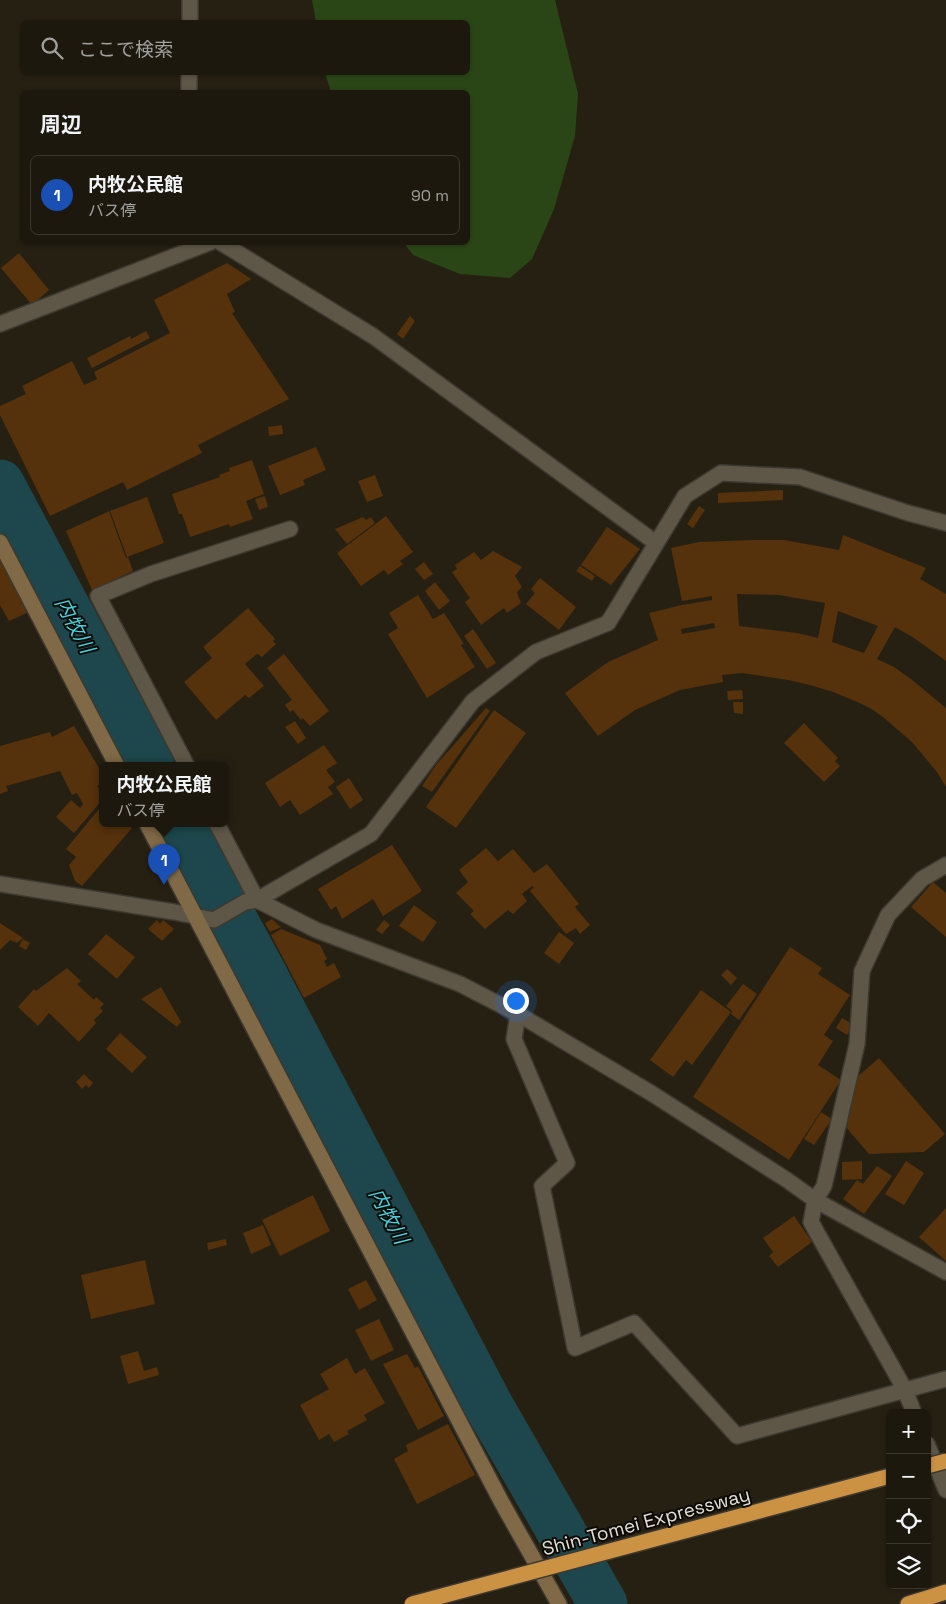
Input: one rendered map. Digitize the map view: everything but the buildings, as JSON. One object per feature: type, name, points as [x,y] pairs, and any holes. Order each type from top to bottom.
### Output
[{"type":"highway","points":[[931,1465],[946,1461]]},
{"type":"highway","name":"Shin-Tomei Expressway","points":[[412,1604],[886,1477]]},
{"type":"highway","points":[[908,1604],[946,1592]]},
{"type":"street","points":[[190,0],[190,20]]},
{"type":"street","points":[[189,75],[189,90]]},
{"type":"street","points":[[225,245],[373,336],[656,543]]},
{"type":"street","points":[[0,324],[188,247]]},
{"type":"street","points":[[0,884],[214,920],[371,834],[473,701],[536,652],[608,623],[685,496],[721,473],[800,478],[908,514],[946,523]]},
{"type":"street","points":[[185,762],[98,596],[151,574],[290,529]]},
{"type":"street","points":[[0,542],[115,762]]},
{"type":"street","points":[[149,827],[502,1503],[560,1604]]},
{"type":"street","points":[[218,827],[251,901],[316,930],[460,984],[518,1014],[651,1093],[787,1180],[814,1200],[946,1272]]},
{"type":"street","points":[[912,1409],[905,1390],[811,1222],[814,1200],[824,1186],[858,1044],[862,971],[888,915],[922,879],[946,865]]},
{"type":"street","points":[[518,1014],[514,1039],[567,1163],[542,1186],[575,1348],[634,1323],[737,1436],[946,1380]]},
{"type":"street","points":[[931,1454],[946,1490]]},
{"type":"green space","points":[[312,0],[555,0],[578,94],[575,136],[554,209],[532,259],[510,278],[460,274],[413,255],[406,245],[470,245],[470,90],[330,90],[326,75],[470,75],[470,20],[316,20]]},
{"type":"waterway","name":"内牧川","points":[[0,484],[148,762]]},
{"type":"waterway","name":"内牧川","points":[[183,827],[259,968],[490,1408],[603,1604]]},
{"type":"place","name":"内牧公民館","points":[[164,885]]}]
